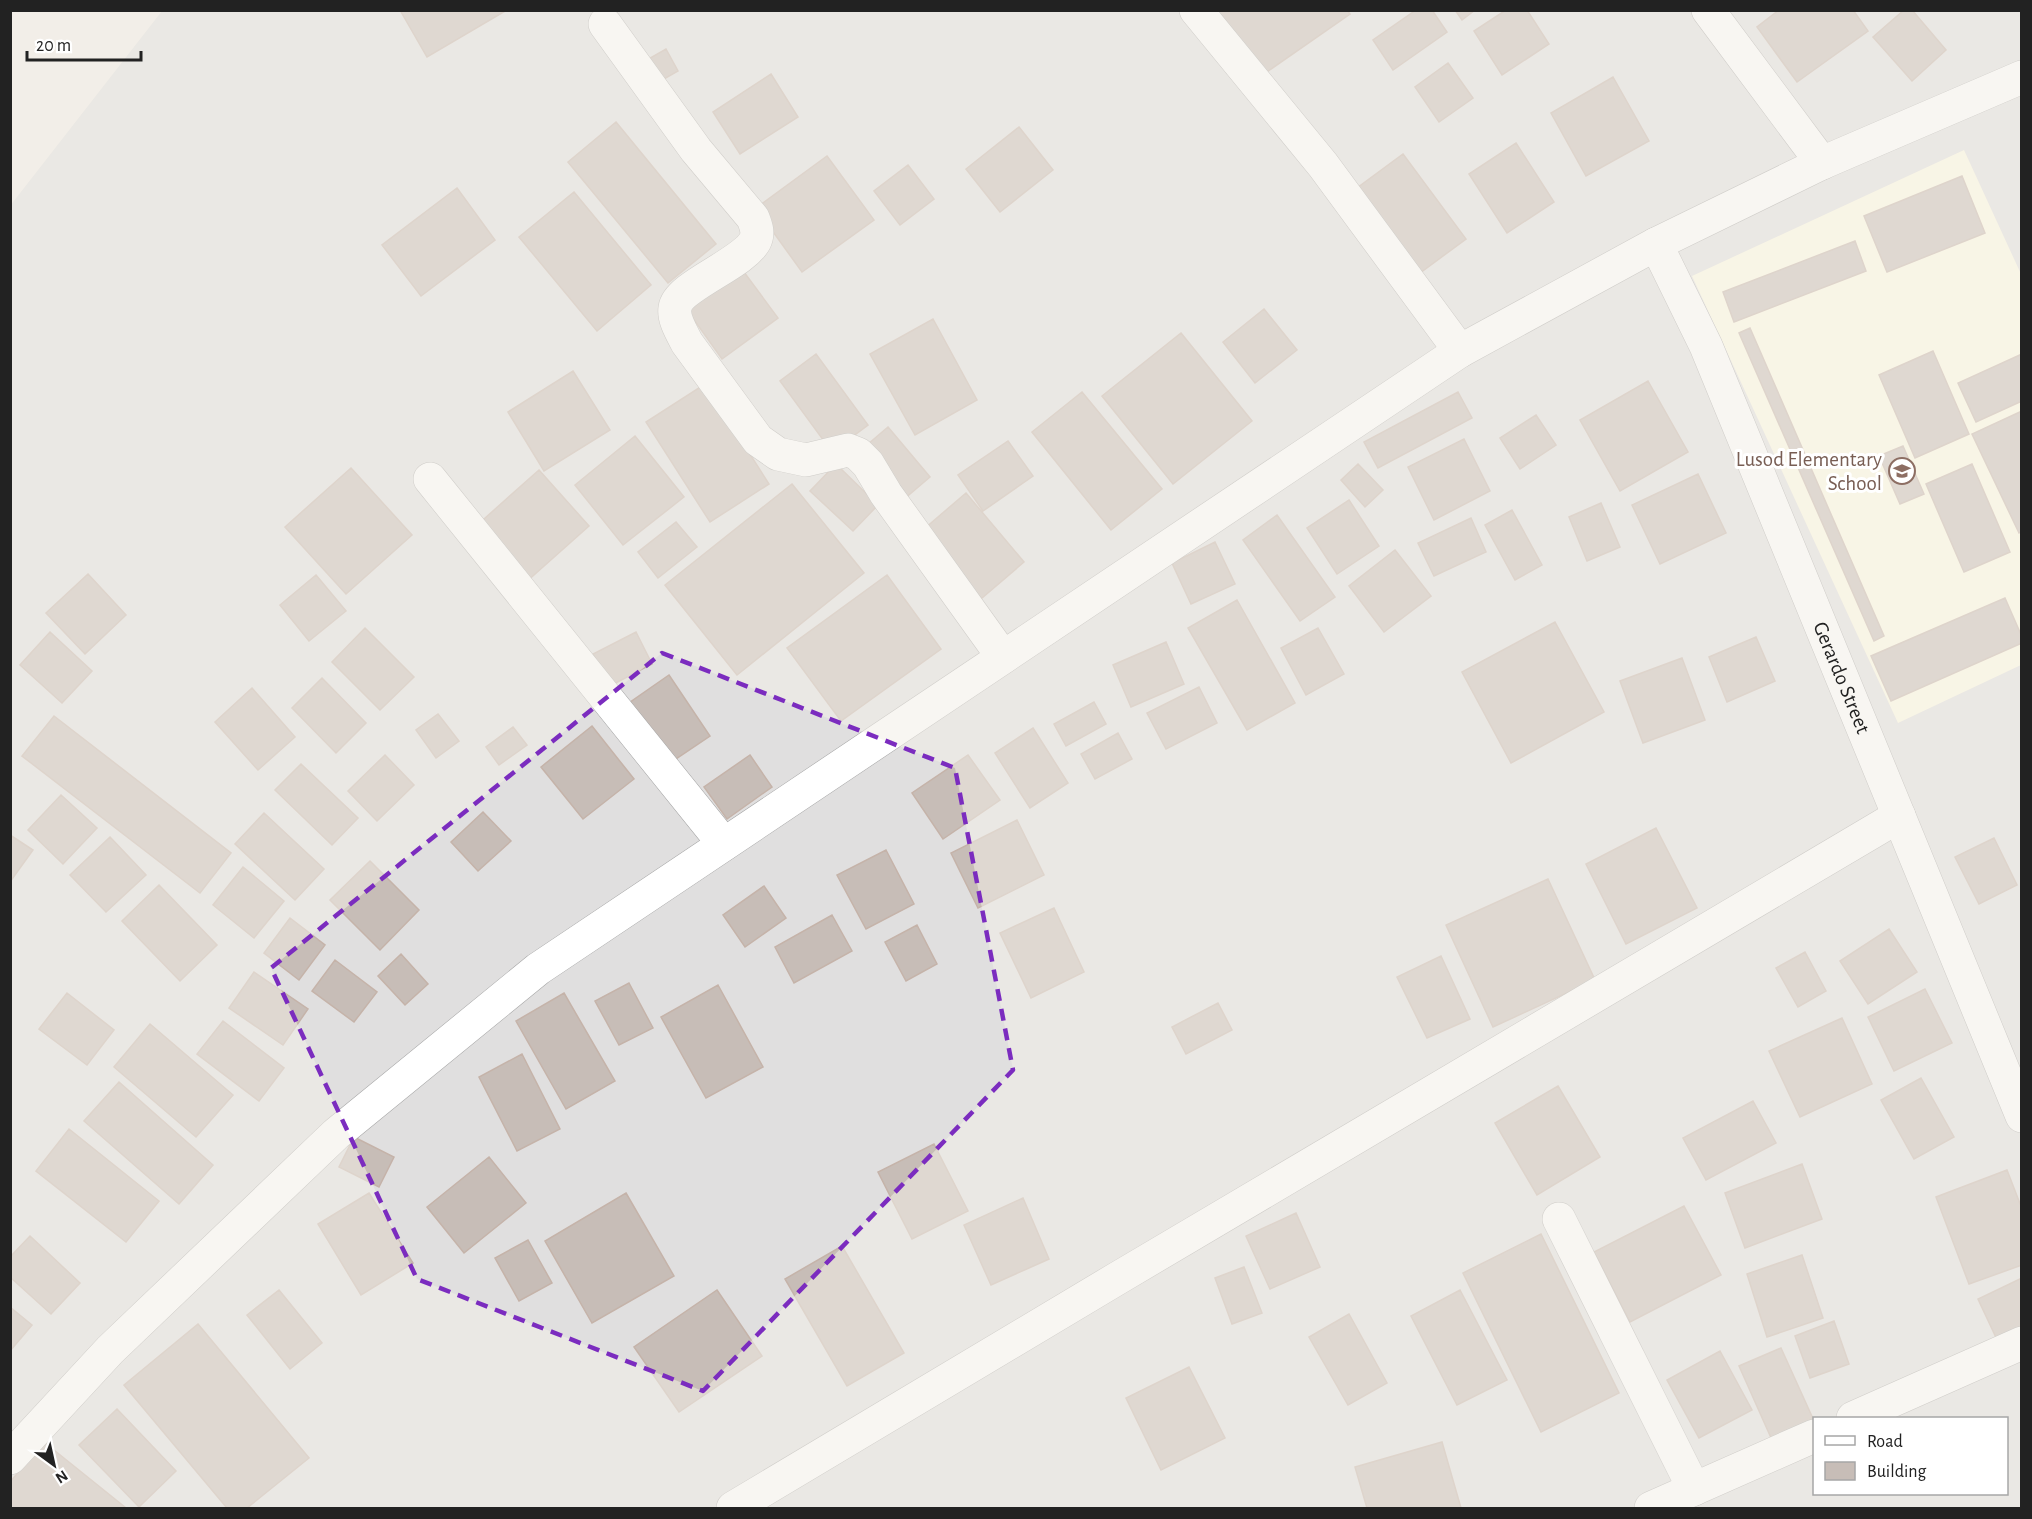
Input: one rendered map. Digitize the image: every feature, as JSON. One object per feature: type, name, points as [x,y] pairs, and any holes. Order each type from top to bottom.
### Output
[{"type":"street","points":[[1196,10],[1323,165],[1460,351]]},
{"type":"street","points":[[1708,10],[1822,163]]},
{"type":"street","points":[[605,24],[696,150],[753,218],[757,230],[755,241],[739,257],[680,297],[675,308],[679,328],[687,343],[758,440],[778,454],[806,460],[848,450],[858,454],[868,464],[886,494],[1003,657]]},
{"type":"street","points":[[10,1458],[110,1350],[336,1134],[538,969],[1460,351],[1656,244],[1822,163],[2022,77]]},
{"type":"street","name":"Gerardo Street","points":[[1656,244],[1706,346],[2022,1116]]},
{"type":"street","points":[[430,479],[724,844]]},
{"type":"street","points":[[733,1509],[1128,1272],[1899,816]]},
{"type":"street","points":[[1559,1220],[1694,1490]]},
{"type":"street","points":[[1857,1417],[2022,1343]]},
{"type":"street","points":[[1652,1509],[1813,1437]]},
{"type":"highlighted area","points":[[662,653],[955,768],[1013,1070],[703,1391],[417,1279],[271,968]]},
{"type":"shaded area","points":[[162,11],[2021,11],[2021,1508],[11,1508],[10,206]]},
{"type":"shaded area","name":"Lusod Elementary School","points":[[1964,150],[2021,274],[2021,665],[1898,723],[1692,276]]},
{"type":"building","points":[[400,10],[507,10],[427,57]]},
{"type":"building","points":[[1216,10],[1347,10],[1350,14],[1261,76]]},
{"type":"building","points":[[1416,10],[1432,10],[1447,32],[1393,70],[1373,40]]},
{"type":"building","points":[[1455,10],[1475,10],[1462,20]]},
{"type":"building","points":[[1506,10],[1527,10],[1549,44],[1502,75],[1474,31]]},
{"type":"building","points":[[1779,10],[1853,10],[1868,31],[1797,82],[1757,27]]},
{"type":"building","points":[[1904,10],[1912,10],[1946,50],[1912,81],[1873,37]]},
{"type":"building","points":[[666,49],[678,71],[657,83],[645,61]]},
{"type":"building","points":[[1448,63],[1473,98],[1439,122],[1415,87]]},
{"type":"building","points":[[771,74],[798,117],[740,154],[713,112]]},
{"type":"building","points":[[1613,77],[1649,141],[1586,176],[1551,113]]},
{"type":"building","points":[[616,122],[716,244],[668,283],[568,162]]},
{"type":"building","points":[[1019,127],[1053,170],[1000,212],[966,169]]},
{"type":"building","points":[[1516,143],[1554,202],[1507,233],[1469,174]]},
{"type":"building","points":[[1403,154],[1466,239],[1416,276],[1353,191]]},
{"type":"building","points":[[827,156],[874,220],[802,272],[756,208]]},
{"type":"building","points":[[908,165],[934,199],[900,225],[874,191]]},
{"type":"building","points":[[1962,176],[1985,233],[1887,272],[1864,216]]},
{"type":"building","points":[[457,188],[495,240],[421,296],[382,245]]},
{"type":"building","points":[[574,192],[651,285],[597,331],[519,237]]},
{"type":"building","points":[[1855,241],[1866,271],[1734,322],[1723,292]]},
{"type":"building","points":[[738,264],[778,318],[722,359],[682,303]]},
{"type":"building","points":[[1264,309],[1297,350],[1255,383],[1223,342]]},
{"type":"building","points":[[933,319],[977,400],[915,435],[870,354]]},
{"type":"building","points":[[1750,328],[1884,636],[1874,641],[1739,333]]},
{"type":"building","points":[[1181,333],[1252,421],[1173,484],[1102,396]]},
{"type":"building","points":[[1933,351],[1969,434],[1915,458],[1879,375]]},
{"type":"building","points":[[816,354],[868,425],[832,452],[780,381]]},
{"type":"building","points":[[2022,354],[2022,401],[1976,422],[1958,383]]},
{"type":"building","points":[[573,371],[610,430],[544,471],[508,412]]},
{"type":"building","points":[[1648,381],[1688,452],[1620,491],[1580,420]]},
{"type":"building","points":[[705,384],[769,484],[710,522],[646,422]]},
{"type":"building","points":[[1082,392],[1162,489],[1111,530],[1032,432]]},
{"type":"building","points":[[1458,392],[1472,418],[1378,468],[1364,442]]},
{"type":"building","points":[[2022,411],[2022,531],[2019,533],[1972,434]]},
{"type":"building","points":[[1536,415],[1556,445],[1520,469],[1500,438]]},
{"type":"building","points":[[888,427],[930,477],[903,500],[861,450]]},
{"type":"building","points":[[635,436],[684,497],[623,545],[575,485]]},
{"type":"building","points":[[1464,439],[1490,491],[1434,520],[1408,467]]},
{"type":"building","points":[[1008,441],[1033,476],[983,511],[958,475]]},
{"type":"building","points":[[1903,446],[1924,494],[1900,504],[1879,456]]},
{"type":"building","points":[[836,464],[878,505],[853,531],[810,491]]},
{"type":"building","points":[[1358,464],[1383,490],[1365,507],[1341,480]]},
{"type":"building","points":[[1972,464],[2010,552],[1964,572],[1926,484]]},
{"type":"building","points":[[351,468],[412,535],[346,594],[285,527]]},
{"type":"building","points":[[539,470],[589,526],[525,583],[475,527]]},
{"type":"building","points":[[1698,474],[1726,533],[1660,564],[1632,505]]},
{"type":"building","points":[[792,484],[864,573],[737,675],[665,585]]},
{"type":"building","points":[[966,493],[1024,562],[975,604],[917,535]]},
{"type":"building","points":[[1349,500],[1379,546],[1337,574],[1307,528]]},
{"type":"building","points":[[1601,503],[1620,547],[1587,561],[1569,517]]},
{"type":"building","points":[[1512,510],[1542,565],[1515,580],[1485,525]]},
{"type":"building","points":[[1277,515],[1335,597],[1300,621],[1243,540]]},
{"type":"building","points":[[1471,518],[1486,552],[1434,576],[1418,543]]},
{"type":"building","points":[[676,522],[697,547],[658,578],[638,552]]},
{"type":"building","points":[[1215,542],[1235,584],[1191,604],[1172,563]]},
{"type":"building","points":[[1395,550],[1431,596],[1384,632],[1349,586]]},
{"type":"building","points":[[88,574],[126,615],[85,654],[46,613]]},
{"type":"building","points":[[316,575],[346,611],[309,641],[280,605]]},
{"type":"building","points":[[887,575],[941,649],[841,721],[787,648]]},
{"type":"building","points":[[2005,598],[2022,637],[2022,643],[1891,701],[1871,656]]},
{"type":"building","points":[[1237,600],[1295,703],[1247,730],[1188,628]]},
{"type":"building","points":[[1555,622],[1604,712],[1511,763],[1462,672]]},
{"type":"building","points":[[365,628],[414,677],[380,710],[332,662]]},
{"type":"building","points":[[1318,628],[1344,674],[1306,695],[1281,648]]},
{"type":"building","points":[[50,632],[92,671],[62,703],[20,665]]},
{"type":"building","points":[[636,632],[652,664],[610,686],[593,654]]},
{"type":"building","points":[[1756,637],[1775,681],[1727,702],[1709,657]]},
{"type":"building","points":[[1166,642],[1184,684],[1131,707],[1113,665]]},
{"type":"building","points":[[1682,658],[1705,720],[1643,743],[1620,681]]},
{"type":"building","points":[[669,675],[710,736],[667,765],[626,705]]},
{"type":"building","points":[[322,678],[366,723],[336,753],[292,708]]},
{"type":"building","points":[[1199,687],[1217,723],[1166,749],[1147,713]]},
{"type":"building","points":[[252,688],[295,737],[258,770],[215,722]]},
{"type":"building","points":[[1094,702],[1106,724],[1066,746],[1054,724]]},
{"type":"building","points":[[438,714],[459,741],[436,758],[416,730]]},
{"type":"building","points":[[54,716],[231,853],[200,893],[22,756]]},
{"type":"building","points":[[592,726],[634,779],[583,819],[541,767]]},
{"type":"building","points":[[513,727],[527,745],[499,765],[486,747]]},
{"type":"building","points":[[1033,728],[1068,783],[1030,808],[995,753]]},
{"type":"building","points":[[1118,733],[1132,759],[1095,779],[1081,754]]},
{"type":"building","points":[[385,755],[414,785],[377,821],[348,791]]},
{"type":"building","points":[[750,755],[772,787],[727,819],[704,787]]},
{"type":"building","points":[[968,755],[1000,800],[943,839],[912,793]]},
{"type":"building","points":[[301,764],[358,818],[332,845],[275,790]]},
{"type":"building","points":[[61,795],[97,828],[63,864],[28,830]]},
{"type":"building","points":[[483,812],[511,841],[478,871],[451,842]]},
{"type":"building","points":[[264,813],[324,869],[295,900],[235,844]]},
{"type":"building","points":[[1017,820],[1044,875],[978,908],[951,853]]},
{"type":"building","points":[[1656,828],[1697,908],[1626,944],[1586,864]]},
{"type":"building","points":[[10,835],[33,850],[10,882]]},
{"type":"building","points":[[110,837],[146,875],[106,912],[70,875]]},
{"type":"building","points":[[1994,838],[2017,885],[1979,904],[1955,857]]},
{"type":"building","points":[[886,850],[914,904],[866,929],[837,875]]},
{"type":"building","points":[[370,861],[419,910],[380,950],[330,900]]},
{"type":"building","points":[[243,867],[284,901],[254,938],[213,905]]},
{"type":"building","points":[[1548,879],[1595,980],[1493,1027],[1446,925]]},
{"type":"building","points":[[159,885],[217,945],[180,981],[122,921]]},
{"type":"building","points":[[764,886],[786,918],[745,947],[723,915]]},
{"type":"building","points":[[1054,908],[1084,972],[1031,998],[1000,933]]},
{"type":"building","points":[[832,915],[852,951],[794,983],[775,947]]},
{"type":"building","points":[[290,918],[325,945],[299,980],[264,953]]},
{"type":"building","points":[[917,925],[937,964],[906,981],[885,942]]},
{"type":"building","points":[[1889,929],[1917,972],[1868,1004],[1840,961]]},
{"type":"building","points":[[1805,952],[1826,991],[1798,1007],[1776,968]]},
{"type":"building","points":[[401,954],[428,984],[405,1005],[378,976]]},
{"type":"building","points":[[1441,956],[1470,1019],[1427,1038],[1397,977]]},
{"type":"building","points":[[335,960],[377,992],[354,1022],[312,991]]},
{"type":"building","points":[[254,972],[308,1009],[283,1045],[229,1008]]},
{"type":"building","points":[[629,983],[653,1028],[619,1045],[595,1001]]},
{"type":"building","points":[[718,985],[763,1067],[706,1098],[661,1017]]},
{"type":"building","points":[[1925,989],[1952,1043],[1894,1071],[1868,1017]]},
{"type":"building","points":[[67,993],[114,1030],[87,1065],[39,1029]]},
{"type":"building","points":[[564,993],[615,1081],[566,1109],[516,1021]]},
{"type":"building","points":[[1218,1003],[1232,1030],[1186,1054],[1172,1027]]},
{"type":"building","points":[[1842,1018],[1872,1084],[1800,1117],[1769,1051]]},
{"type":"building","points":[[223,1021],[284,1068],[259,1101],[197,1054]]},
{"type":"building","points":[[150,1024],[233,1095],[196,1137],[114,1067]]},
{"type":"building","points":[[522,1054],[560,1129],[517,1151],[479,1077]]},
{"type":"building","points":[[1921,1078],[1954,1137],[1914,1159],[1881,1100]]},
{"type":"building","points":[[119,1082],[213,1165],[179,1204],[84,1121]]},
{"type":"building","points":[[1558,1086],[1600,1157],[1537,1195],[1495,1123]]},
{"type":"building","points":[[1753,1101],[1776,1143],[1706,1180],[1683,1138]]},
{"type":"building","points":[[69,1129],[159,1201],[126,1242],[36,1171]]},
{"type":"building","points":[[354,1137],[394,1157],[379,1187],[339,1167]]},
{"type":"building","points":[[934,1144],[968,1211],[912,1239],[878,1172]]},
{"type":"building","points":[[489,1157],[526,1203],[464,1253],[427,1207]]},
{"type":"building","points":[[1802,1164],[1822,1219],[1745,1248],[1725,1193]]},
{"type":"building","points":[[2007,1170],[2022,1209],[2022,1265],[1969,1284],[1936,1197]]},
{"type":"building","points":[[369,1193],[413,1263],[361,1295],[318,1224]]},
{"type":"building","points":[[626,1193],[674,1276],[592,1323],[545,1241]]},
{"type":"building","points":[[1023,1198],[1049,1259],[991,1285],[964,1225]]},
{"type":"building","points":[[1684,1206],[1721,1275],[1630,1322],[1594,1252]]},
{"type":"building","points":[[1296,1213],[1320,1267],[1270,1289],[1246,1236]]},
{"type":"building","points":[[1541,1234],[1619,1393],[1541,1432],[1463,1273]]},
{"type":"building","points":[[30,1236],[80,1283],[51,1314],[10,1277],[10,1257]]},
{"type":"building","points":[[528,1240],[552,1283],[519,1301],[495,1258]]},
{"type":"building","points":[[842,1246],[904,1353],[847,1386],[785,1279]]},
{"type":"building","points":[[1802,1255],[1823,1318],[1767,1337],[1747,1274]]},
{"type":"building","points":[[1244,1267],[1262,1313],[1232,1324],[1215,1278]]},
{"type":"building","points":[[2022,1278],[2022,1335],[2000,1346],[1978,1299]]},
{"type":"building","points":[[279,1290],[322,1343],[290,1369],[247,1315]]},
{"type":"building","points":[[717,1290],[762,1356],[679,1412],[634,1347]]},
{"type":"building","points":[[1460,1290],[1507,1380],[1457,1405],[1411,1316]]},
{"type":"building","points":[[10,1307],[32,1325],[10,1351]]},
{"type":"building","points":[[1349,1314],[1387,1383],[1348,1405],[1309,1337]]},
{"type":"building","points":[[1834,1321],[1849,1364],[1810,1378],[1795,1336]]},
{"type":"building","points":[[198,1324],[309,1458],[247,1508],[227,1508],[124,1385]]},
{"type":"building","points":[[1781,1348],[1813,1421],[1772,1440],[1739,1366]]},
{"type":"building","points":[[1720,1351],[1752,1410],[1699,1438],[1667,1380]]},
{"type":"building","points":[[1189,1367],[1225,1438],[1161,1470],[1126,1398]]},
{"type":"building","points":[[117,1409],[176,1471],[139,1507],[79,1445]]},
{"type":"building","points":[[44,1442],[126,1508],[10,1508],[10,1482]]},
{"type":"building","points":[[1442,1442],[1461,1508],[1367,1508],[1355,1467]]},
{"type":"place","name":"Lusod Elementary School","points":[[1902,471]]}]
